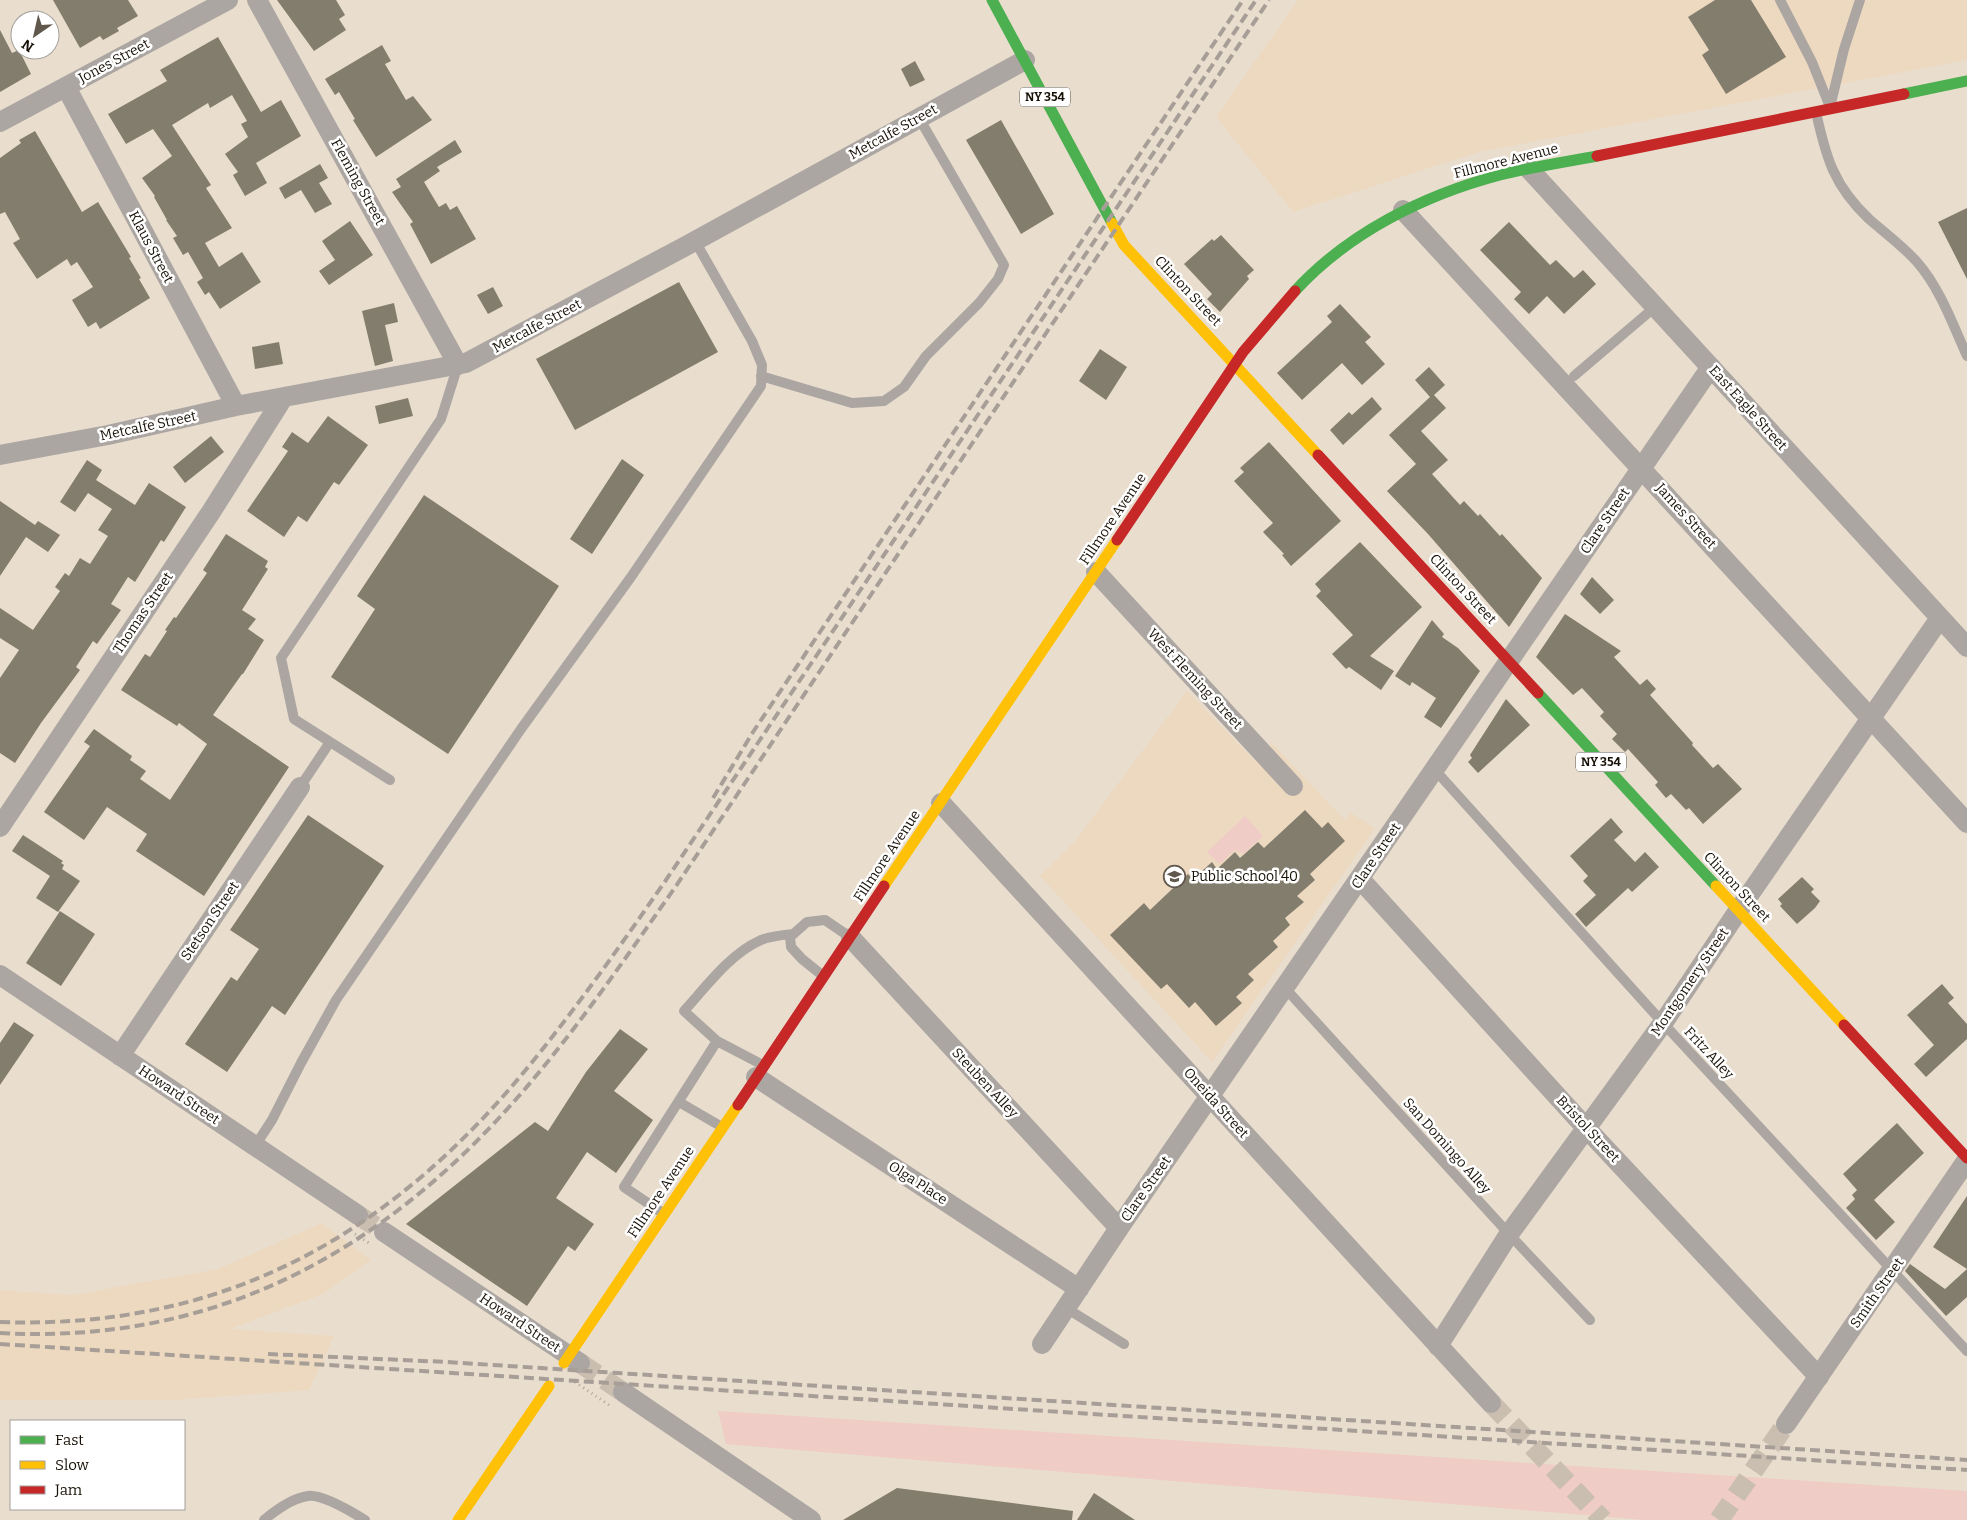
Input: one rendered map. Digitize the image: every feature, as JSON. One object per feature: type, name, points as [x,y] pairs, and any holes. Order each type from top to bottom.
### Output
[{"type":"street","name":"Jones Street","points":[[0,122],[228,0]]},
{"type":"street","name":"Fleming Street","points":[[257,0],[458,365]]},
{"type":"street","name":"Clinton Street","points":[[992,0],[1124,245],[1236,364],[1967,1159]]},
{"type":"street","name":"Metcalfe Street","points":[[0,455],[108,435],[236,406],[466,363],[695,241],[1025,60]]},
{"type":"street","name":"Fillmore Avenue","points":[[571,1361],[664,1214],[1236,364],[1270,318],[1299,286],[1366,232],[1403,210],[1458,187],[1500,175],[1967,81]]},
{"type":"street","name":"Klaus Street","points":[[66,87],[236,406]]},
{"type":"street","name":"East Eagle Street","points":[[1529,169],[1967,647]]},
{"type":"street","name":"James Street","points":[[1403,210],[1967,823]]},
{"type":"street","name":"Clare Street","points":[[1042,1344],[1119,1228],[1211,1097],[1711,367]]},
{"type":"street","name":"Thomas Street","points":[[0,826],[210,512],[283,398]]},
{"type":"street","name":"West Fleming Street","points":[[1096,572],[1293,786]]},
{"type":"street","name":"Montgomery Street","points":[[1438,1346],[1509,1234],[1663,1023],[1940,618]]},
{"type":"street","name":"Stetson Street","points":[[120,1056],[300,787]]},
{"type":"street","name":"Oneida Street","points":[[941,803],[1492,1403]]},
{"type":"street","name":"Bristol Street","points":[[1360,879],[1587,1129],[1819,1377]]},
{"type":"street","name":"Steuben Alley","points":[[851,938],[1119,1228]]},
{"type":"street","name":"Howard Street","points":[[0,975],[358,1215]]},
{"type":"street","name":"Olga Place","points":[[760,1071],[1079,1289]]},
{"type":"street","name":"Smith Street","points":[[1786,1424],[1967,1159]]},
{"type":"street","name":"Howard Street","points":[[384,1232],[571,1361]]},
{"type":"street","points":[[458,1520],[549,1386]]},
{"type":"street","points":[[622,1392],[811,1520]]},
{"type":"lane","points":[[1780,0],[1812,62],[1830,108]]},
{"type":"lane","points":[[1830,108],[1844,49],[1860,0]]},
{"type":"lane","points":[[1816,111],[1825,151],[1836,180],[1869,218],[1918,262],[1932,282],[1967,356]]},
{"type":"lane","points":[[761,376],[852,403],[884,400],[904,387],[926,356],[979,303],[998,279],[1004,265],[919,118]]},
{"type":"lane","points":[[255,1146],[272,1120],[336,1000],[520,729],[636,569],[761,386],[762,364],[752,341],[695,241]]},
{"type":"lane","points":[[1574,376],[1655,307]]},
{"type":"lane","points":[[390,780],[294,719],[281,658],[441,419],[458,365]]},
{"type":"lane","points":[[300,787],[330,742]]},
{"type":"lane","name":"Fritz Alley","points":[[1435,770],[1663,1023],[1967,1351]]},
{"type":"lane","points":[[824,977],[791,947],[790,936],[807,922],[825,920],[851,938]]},
{"type":"lane","points":[[760,1071],[718,1041],[684,1011],[716,975],[741,952],[759,940],[793,934]]},
{"type":"lane","name":"San Domingo Alley","points":[[1285,988],[1590,1320]]},
{"type":"lane","points":[[664,1214],[624,1187],[718,1041]]},
{"type":"lane","points":[[679,1102],[723,1127]]},
{"type":"lane","points":[[1066,1308],[1124,1344]]},
{"type":"lane","points":[[264,1520],[287,1504],[309,1496],[336,1503],[364,1520]]},
{"type":"shaded area","points":[[1298,0],[1967,0],[1967,60],[1479,152],[1293,212],[1216,117]]},
{"type":"shaded area","points":[[1187,691],[1254,760],[1272,743],[1345,820],[1351,813],[1375,828],[1212,1062],[1040,876],[1076,840]]},
{"type":"shaded area","points":[[1245,816],[1263,836],[1244,853],[1235,850],[1221,863],[1218,863],[1207,852]]},
{"type":"shaded area","points":[[322,1223],[371,1260],[323,1294],[230,1329],[334,1336],[309,1390],[176,1400],[0,1400],[0,1290],[72,1295],[218,1269]]},
{"type":"shaded area","points":[[718,1411],[1967,1491],[1967,1520],[1645,1520],[726,1444]]},
{"type":"building","points":[[53,0],[128,0],[138,16],[117,28],[119,31],[103,40],[100,36],[80,48]]},
{"type":"building","points":[[277,0],[336,0],[345,15],[339,19],[346,30],[314,51]]},
{"type":"building","points":[[1715,0],[1751,0],[1786,57],[1726,94],[1702,55],[1709,50],[1688,17]]},
{"type":"building","points":[[0,30],[10,49],[10,60],[24,60],[31,74],[0,92]]},
{"type":"building","points":[[218,37],[261,112],[281,100],[301,136],[256,163],[267,183],[245,196],[233,175],[238,172],[225,154],[248,137],[241,124],[247,121],[232,95],[210,108],[208,103],[172,125],[211,185],[206,188],[232,228],[205,243],[219,267],[242,252],[261,282],[220,309],[209,292],[205,295],[197,282],[203,278],[188,252],[183,255],[173,238],[177,236],[166,220],[155,196],[142,178],[172,156],[153,129],[126,144],[108,114],[167,81],[160,70]]},
{"type":"building","points":[[382,45],[391,61],[385,64],[406,100],[413,96],[432,120],[376,157],[353,120],[355,119],[339,92],[335,95],[325,79]]},
{"type":"building","points":[[915,61],[925,80],[910,87],[901,69]]},
{"type":"building","points":[[1001,120],[1054,214],[1021,234],[966,140]]},
{"type":"building","points":[[35,131],[82,212],[98,202],[131,257],[129,258],[150,298],[100,329],[96,322],[88,327],[72,300],[93,287],[77,262],[71,266],[67,259],[37,279],[13,243],[20,239],[5,212],[0,214],[0,158],[21,143],[19,140]]},
{"type":"building","points":[[455,140],[462,152],[437,167],[440,171],[424,182],[439,207],[446,203],[450,210],[457,206],[476,239],[431,264],[410,224],[413,222],[392,192],[401,187],[396,179]]},
{"type":"building","points":[[320,164],[328,178],[319,183],[332,204],[315,213],[301,190],[285,199],[279,188]]},
{"type":"building","points":[[1967,208],[1967,279],[1938,222]]},
{"type":"building","points":[[350,221],[373,255],[329,285],[319,271],[335,260],[322,241]]},
{"type":"building","points":[[1509,222],[1550,265],[1556,260],[1574,278],[1583,270],[1596,284],[1564,314],[1547,296],[1529,314],[1514,299],[1521,292],[1480,250]]},
{"type":"building","points":[[1221,235],[1254,270],[1247,276],[1249,279],[1220,312],[1207,299],[1212,294],[1184,264],[1212,239],[1214,241]]},
{"type":"building","points":[[679,282],[718,352],[575,430],[536,359]]},
{"type":"building","points":[[493,287],[503,306],[488,314],[477,295]]},
{"type":"building","points":[[394,303],[398,322],[385,325],[393,361],[375,366],[362,311]]},
{"type":"building","points":[[1340,304],[1371,337],[1365,342],[1385,364],[1362,385],[1342,363],[1302,400],[1277,373],[1332,322],[1327,316]]},
{"type":"building","points":[[279,342],[283,364],[255,369],[252,347]]},
{"type":"building","points":[[1100,349],[1127,367],[1106,400],[1079,381]]},
{"type":"building","points":[[1429,367],[1445,385],[1434,395],[1446,408],[1421,431],[1448,460],[1432,474],[1460,505],[1464,501],[1478,516],[1480,514],[1500,536],[1502,534],[1542,578],[1509,627],[1428,534],[1387,491],[1416,464],[1389,435],[1430,397],[1415,380]]},
{"type":"building","points":[[1372,397],[1382,409],[1343,445],[1330,430],[1349,412],[1352,415]]},
{"type":"building","points":[[408,398],[413,416],[379,424],[375,406]]},
{"type":"building","points":[[328,416],[368,445],[339,485],[334,482],[307,522],[298,516],[284,537],[247,511],[288,451],[282,447],[292,432],[308,443]]},
{"type":"building","points":[[211,436],[224,452],[185,483],[173,467]]},
{"type":"building","points":[[1269,442],[1341,521],[1291,566],[1282,555],[1284,554],[1263,532],[1273,523],[1234,481],[1244,472],[1240,468]]},
{"type":"building","points":[[622,459],[644,475],[592,554],[570,539]]},
{"type":"building","points":[[87,460],[102,470],[96,480],[135,505],[149,483],[186,507],[164,542],[161,540],[135,582],[128,577],[111,604],[121,610],[97,644],[93,641],[76,667],[80,670],[41,723],[15,763],[0,753],[0,678],[19,650],[0,638],[0,608],[33,630],[60,591],[55,587],[65,573],[69,576],[80,558],[90,564],[108,536],[98,530],[112,509],[88,493],[75,512],[60,502]]},
{"type":"building","points":[[424,495],[559,586],[448,754],[331,677],[375,609],[357,596]]},
{"type":"building","points":[[0,501],[35,525],[38,521],[60,535],[48,552],[26,537],[0,576]]},
{"type":"building","points":[[226,534],[268,561],[265,567],[268,569],[242,610],[256,619],[248,629],[264,640],[243,674],[213,715],[289,767],[204,896],[136,851],[147,834],[107,807],[84,840],[44,812],[90,746],[84,742],[94,729],[132,756],[130,760],[146,771],[140,779],[170,800],[207,744],[179,723],[177,726],[121,690],[145,654],[150,657],[167,631],[165,630],[174,617],[176,618],[207,573],[203,570]]},
{"type":"building","points":[[1360,542],[1422,607],[1370,656],[1394,671],[1381,690],[1349,667],[1346,669],[1332,654],[1353,635],[1316,596],[1321,591],[1315,584]]},
{"type":"building","points":[[1592,577],[1614,600],[1600,614],[1580,594]]},
{"type":"building","points":[[1565,614],[1621,651],[1614,657],[1640,685],[1647,679],[1656,689],[1650,695],[1693,743],[1692,745],[1713,768],[1718,764],[1742,789],[1703,824],[1689,808],[1686,810],[1671,794],[1666,798],[1655,785],[1658,782],[1628,749],[1625,752],[1612,739],[1617,734],[1600,716],[1604,712],[1582,688],[1573,695],[1536,657]]},
{"type":"building","points":[[1432,620],[1444,634],[1442,637],[1458,648],[1480,671],[1441,728],[1424,717],[1436,698],[1412,682],[1410,686],[1395,676]]},
{"type":"building","points":[[1506,699],[1530,725],[1478,773],[1468,762],[1472,758],[1470,755]]},
{"type":"building","points":[[1305,810],[1322,828],[1328,822],[1345,841],[1310,874],[1315,880],[1297,896],[1304,902],[1285,918],[1290,925],[1273,941],[1278,947],[1248,974],[1254,980],[1236,997],[1242,1003],[1216,1026],[1195,1002],[1189,1008],[1167,984],[1161,989],[1110,935],[1144,903],[1150,910],[1188,874],[1193,879],[1212,862],[1217,869],[1235,852],[1240,858],[1258,842],[1264,848]]},
{"type":"building","points":[[308,815],[384,866],[285,1015],[272,1006],[227,1072],[185,1044],[231,977],[237,981],[259,949],[230,930]]},
{"type":"building","points":[[1611,818],[1623,832],[1614,840],[1635,862],[1645,852],[1659,867],[1632,892],[1628,888],[1586,927],[1575,914],[1596,895],[1583,881],[1588,876],[1570,856]]},
{"type":"building","points":[[23,835],[63,861],[61,863],[64,865],[62,869],[80,881],[58,912],[36,898],[50,876],[12,851]]},
{"type":"building","points":[[1802,877],[1814,889],[1811,892],[1820,901],[1797,924],[1780,906],[1782,904],[1778,899]]},
{"type":"building","points":[[60,911],[95,934],[61,986],[26,963]]},
{"type":"building","points":[[1942,984],[1954,998],[1948,1003],[1967,1024],[1967,1039],[1926,1077],[1914,1064],[1934,1045],[1907,1015]]},
{"type":"building","points":[[14,1022],[34,1035],[0,1085],[0,1043]]},
{"type":"building","points":[[620,1029],[648,1049],[614,1091],[653,1120],[616,1173],[587,1152],[556,1198],[594,1224],[575,1251],[568,1246],[527,1306],[406,1224],[535,1122],[548,1131],[586,1072]]},
{"type":"building","points":[[1897,1123],[1924,1153],[1874,1200],[1895,1222],[1876,1240],[1846,1208],[1855,1199],[1852,1195],[1857,1190],[1843,1174]]},
{"type":"building","points":[[1967,1196],[1967,1269],[1933,1247]]},
{"type":"building","points":[[1910,1264],[1945,1289],[1967,1269],[1967,1297],[1946,1316],[1905,1271]]},
{"type":"building","points":[[897,1488],[1073,1511],[1072,1520],[843,1520]]},
{"type":"building","points":[[1094,1493],[1135,1520],[1077,1520]]},
{"type":"tunnel","points":[[358,1215],[384,1232]]},
{"type":"tunnel","points":[[580,1363],[623,1392]]},
{"type":"tunnel","points":[[1491,1403],[1603,1520]]},
{"type":"tunnel","points":[[1719,1520],[1786,1424]]},
{"type":"railway","points":[[713,798],[753,732],[1243,0]]},
{"type":"railway","points":[[0,1322],[82,1320],[159,1309],[231,1289],[299,1259],[362,1222],[422,1176],[479,1122],[533,1061],[568,1017],[666,880],[1256,0]]},
{"type":"railway","points":[[0,1333],[74,1333],[144,1325],[211,1308],[274,1284],[335,1253],[392,1215],[447,1170],[499,1118],[547,1063],[613,976],[676,886],[1269,0]]},
{"type":"railway","points":[[0,1344],[1967,1470]]},
{"type":"railway","points":[[268,1354],[447,1362],[1967,1460]]},
{"type":"traffic: fast","points":[[992,0],[1112,223]]},
{"type":"traffic: fast","points":[[1904,94],[1967,81]]},
{"type":"traffic: fast","points":[[1295,291],[1339,251],[1363,234],[1416,205],[1443,193],[1500,175],[1597,156]]},
{"type":"traffic: fast","points":[[1538,693],[1716,886]]},
{"type":"traffic: slow","points":[[1112,223],[1124,245],[1318,455]]},
{"type":"traffic: slow","points":[[884,886],[1117,540]]},
{"type":"traffic: slow","points":[[1716,886],[1844,1025]]},
{"type":"traffic: slow","points":[[564,1363],[738,1105]]},
{"type":"traffic: slow","points":[[458,1520],[549,1386]]},
{"type":"traffic: jam","points":[[1597,156],[1904,94]]},
{"type":"traffic: jam","points":[[1117,540],[1243,352],[1295,291]]},
{"type":"traffic: jam","points":[[1318,455],[1538,693]]},
{"type":"traffic: jam","points":[[738,1105],[884,886]]},
{"type":"traffic: jam","points":[[1844,1025],[1967,1158]]},
{"type":"place","name":"Public School 40","points":[[1175,876]]}]
